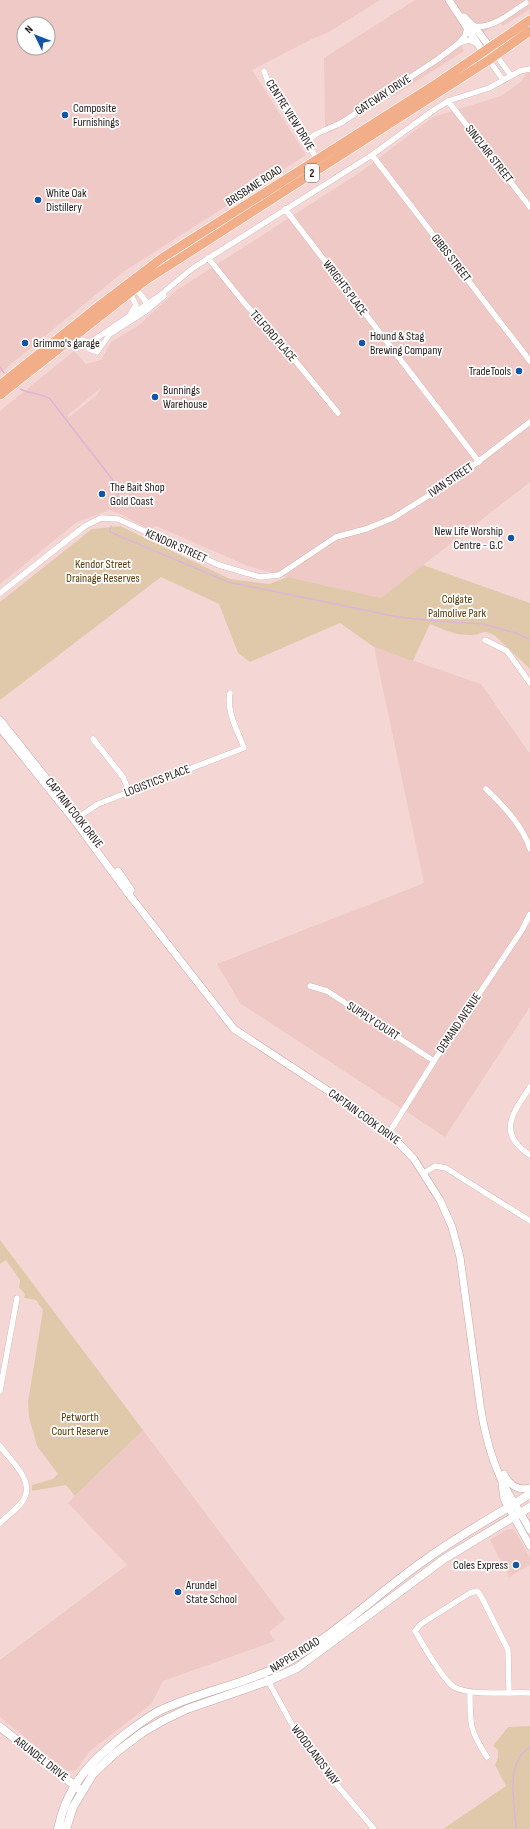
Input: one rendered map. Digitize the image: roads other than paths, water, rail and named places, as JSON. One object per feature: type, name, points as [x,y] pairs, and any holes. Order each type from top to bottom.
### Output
[{"type":"highway","name":"BRISBANE ROAD","points":[[0,385],[130,287],[244,216],[490,54],[530,20]]},
{"type":"highway","name":"BRISBANE ROAD","points":[[0,395],[180,246],[317,159],[490,54],[530,32]]},
{"type":"main road","name":"NAPPER ROAD","points":[[66,1829],[74,1807],[93,1774],[101,1765],[132,1740],[157,1724],[187,1709],[266,1677],[301,1654],[425,1560],[530,1494]]},
{"type":"main road","name":"NAPPER ROAD","points":[[58,1829],[64,1807],[74,1785],[103,1752],[141,1722],[158,1712],[297,1668],[444,1559],[530,1507]]},
{"type":"main road","name":"ARUNDEL DRIVE","points":[[0,1727],[82,1791]]},
{"type":"street","points":[[449,0],[470,27],[483,38],[503,80]]},
{"type":"street","points":[[470,27],[489,25],[526,3]]},
{"type":"street","points":[[483,38],[489,25]]},
{"type":"street","points":[[470,27],[476,43]]},
{"type":"street","name":"GATEWAY DRIVE","points":[[306,142],[314,136],[349,118],[438,59],[458,44],[470,27]]},
{"type":"street","points":[[458,44],[469,40],[476,43],[512,75]]},
{"type":"street","points":[[88,344],[169,289],[189,271],[208,258],[372,155],[448,101],[489,88],[512,75],[530,69]]},
{"type":"street","name":"CENTRE VIEW DRIVE","points":[[264,71],[267,79],[317,159]]},
{"type":"street","name":"SINCLAIR STREET","points":[[448,101],[530,207]]},
{"type":"street","name":"GIBBS STREET","points":[[372,155],[530,361]]},
{"type":"street","name":"WRIGHTS PLACE","points":[[285,209],[478,462]]},
{"type":"street","name":"TELFORD PLACE","points":[[208,258],[246,305],[271,331],[338,413]]},
{"type":"street","points":[[130,287],[147,303]]},
{"type":"street","points":[[122,321],[133,312],[136,307],[130,287]]},
{"type":"street","points":[[58,348],[76,340],[83,340],[88,344],[90,349],[97,352],[110,334],[143,313],[164,296],[169,289]]},
{"type":"street","points":[[143,313],[147,303]]},
{"type":"street","name":"IVAN STREET","points":[[366,529],[393,518],[458,477],[530,422]]},
{"type":"street","name":"KENDOR STREET","points":[[0,593],[85,526],[101,518],[118,519],[219,565],[260,577],[279,575],[336,537],[366,529]]},
{"type":"street","points":[[485,640],[507,651],[530,683]]},
{"type":"street","name":"LOGISTICS PLACE","points":[[76,818],[92,807],[129,791],[244,748],[229,709],[228,701],[230,693]]},
{"type":"street","name":"CAPTAIN COOK DRIVE","points":[[0,720],[76,818],[143,911],[234,1030],[365,1115],[389,1133],[403,1146],[424,1173],[440,1200],[452,1227],[460,1257],[482,1420],[494,1462],[501,1480],[504,1499],[512,1505],[517,1515]]},
{"type":"street","name":"CAPTAIN COOK DRIVE","points":[[0,728],[76,818]]},
{"type":"street","points":[[93,739],[123,777],[129,791]]},
{"type":"street","points":[[486,789],[500,802],[520,830],[530,849]]},
{"type":"street","name":"DEMAND AVENUE","points":[[389,1133],[434,1061],[522,930],[530,914]]},
{"type":"street","name":"SUPPLY COURT","points":[[310,986],[327,991],[434,1061]]},
{"type":"street","points":[[530,1087],[511,1120],[513,1140],[530,1155]]},
{"type":"street","points":[[424,1173],[435,1166],[446,1168],[530,1221]]},
{"type":"street","points":[[0,1391],[17,1298]]},
{"type":"street","points":[[0,1446],[27,1482],[28,1492],[22,1502],[0,1523]]},
{"type":"street","points":[[494,1462],[501,1468],[510,1484],[520,1488],[530,1488]]},
{"type":"street","points":[[517,1515],[530,1530]]},
{"type":"street","points":[[517,1515],[530,1546]]},
{"type":"street","points":[[510,1692],[509,1658],[506,1642],[477,1591],[470,1593],[421,1624],[415,1631],[446,1679],[454,1686],[470,1692],[530,1693]]},
{"type":"street","name":"WOODLANDS WAY","points":[[266,1677],[295,1730],[316,1760],[374,1829]]},
{"type":"street","points":[[470,1692],[470,1724],[475,1739],[486,1757]]},
{"type":"waterway","points":[[0,367],[4,373]]},
{"type":"waterway","points":[[20,389],[50,399],[119,488],[115,508]]},
{"type":"waterway","points":[[111,526],[110,532],[228,582],[398,617],[483,624],[516,633],[530,640]]},
{"type":"waterway","points":[[516,1829],[513,1796],[514,1773],[522,1754],[530,1747]]},
{"type":"place","name":"Composite Furnishings","points":[[65,115]]},
{"type":"place","name":"White Oak Distillery","points":[[38,200]]},
{"type":"place","name":"Grimmo's garage","points":[[25,343]]},
{"type":"place","name":"Hound & Stag Brewing Company","points":[[362,343]]},
{"type":"place","name":"TradeTools","points":[[519,371]]},
{"type":"place","name":"Bunnings Warehouse","points":[[155,397]]},
{"type":"place","name":"The Bait Shop Gold Coast","points":[[102,494]]},
{"type":"place","name":"New Life Worship Centre - G.C","points":[[511,538]]},
{"type":"place","name":"Coles Express","points":[[516,1565]]},
{"type":"place","name":"Arundel State School","points":[[178,1592]]},
{"type":"park label","name":"Kendor Street Drainage Reserves","points":[[103,571]]},
{"type":"park label","name":"Colgate Palmolive Park","points":[[457,606]]},
{"type":"park label","name":"Petworth Court Reserve","points":[[80,1424]]}]
